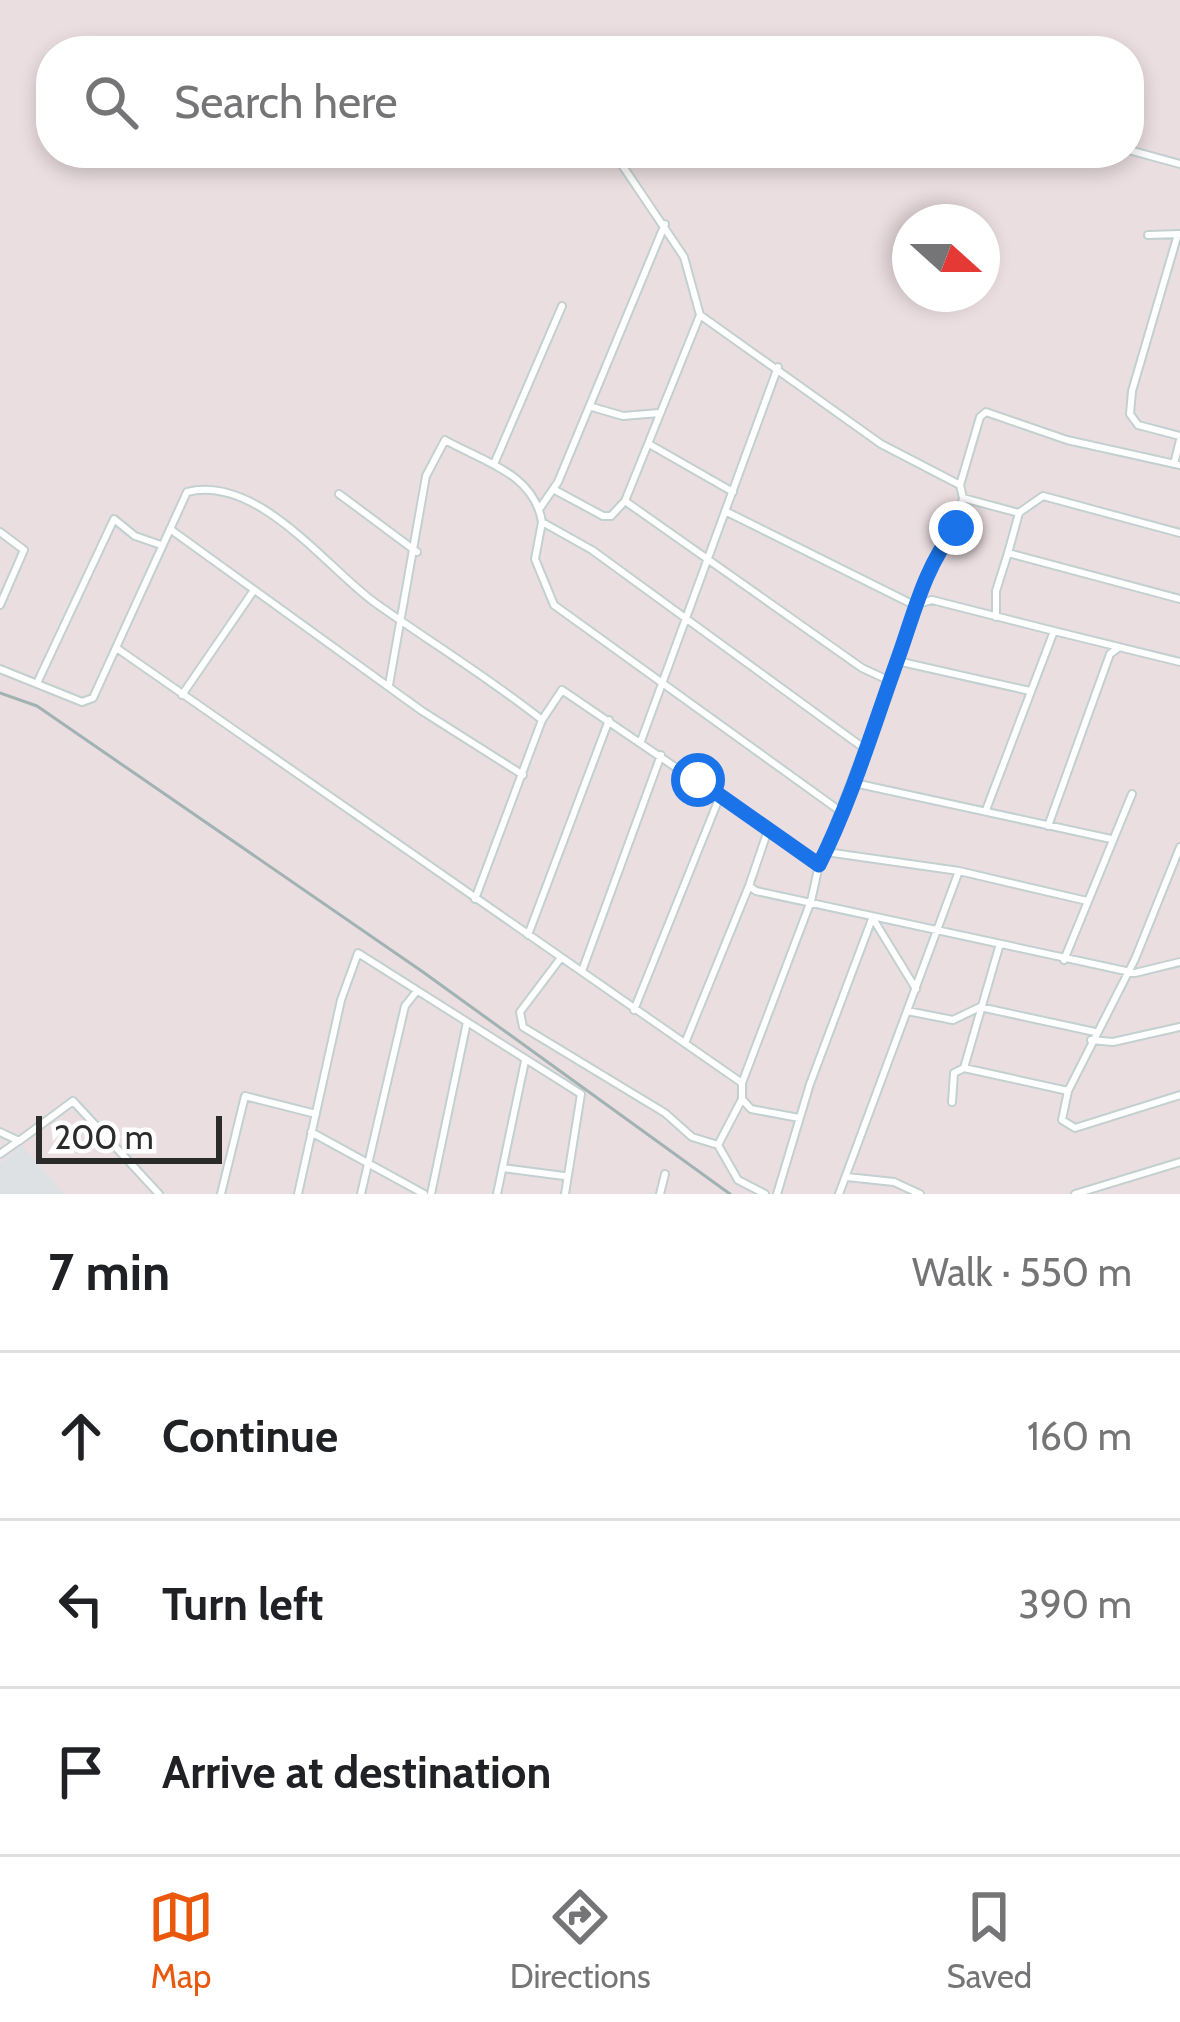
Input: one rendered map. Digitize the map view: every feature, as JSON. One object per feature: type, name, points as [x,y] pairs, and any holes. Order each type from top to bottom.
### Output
[{"type":"street","points":[[1144,155],[1180,164]]},
{"type":"street","points":[[553,489],[603,516],[611,516],[625,501],[700,315],[684,256],[625,168]]},
{"type":"street","points":[[540,508],[590,407],[665,224]]},
{"type":"street","points":[[718,1145],[742,1099],[742,1083],[898,661],[914,605],[936,553],[956,528],[963,498],[960,485],[980,417],[986,412],[1067,440],[1177,464],[1180,438],[1138,425],[1130,414],[1132,391],[1179,234],[1148,235]]},
{"type":"street","points":[[494,464],[562,306]]},
{"type":"street","points":[[700,315],[881,444],[960,485]]},
{"type":"street","points":[[641,741],[778,368]]},
{"type":"street","points":[[590,407],[623,416],[659,413]]},
{"type":"street","points":[[389,685],[417,552],[427,476],[445,440],[517,477],[540,508],[535,559],[554,605],[664,679],[839,811]]},
{"type":"street","points":[[649,444],[733,492]]},
{"type":"street","points":[[0,669],[87,702],[118,650],[187,492],[246,501],[291,527],[358,589],[542,720]]},
{"type":"street","points":[[339,494],[417,552]]},
{"type":"street","points":[[996,617],[996,591],[1019,513],[1043,496],[1180,533]]},
{"type":"street","points":[[963,498],[1019,513]]},
{"type":"street","points":[[625,501],[862,668],[890,681]]},
{"type":"street","points":[[725,511],[914,605],[932,600],[1180,662]]},
{"type":"street","points":[[38,681],[114,519],[124,521],[135,536],[161,545]]},
{"type":"street","points":[[542,522],[592,550],[686,624],[865,749]]},
{"type":"street","points":[[170,529],[523,775]]},
{"type":"street","points":[[0,532],[24,550],[1,600]]},
{"type":"street","points":[[1008,554],[1180,599]]},
{"type":"street","points":[[182,694],[254,590]]},
{"type":"street","points":[[986,810],[1054,631]]},
{"type":"street","points":[[1048,826],[1110,654],[1118,648]]},
{"type":"street","points":[[118,650],[742,1083]]},
{"type":"street","points":[[898,661],[1030,691]]},
{"type":"street","points":[[475,899],[542,720],[562,690],[819,865]]},
{"type":"street","points":[[528,935],[609,721]]},
{"type":"street","points":[[582,971],[662,755]]},
{"type":"street","points":[[854,783],[1111,839]]},
{"type":"street","points":[[1064,959],[1132,794]]},
{"type":"street","points":[[634,1010],[720,796]]},
{"type":"street","points":[[685,1043],[768,830]]},
{"type":"street","points":[[1180,847],[1127,972],[1068,1091],[1062,1120],[1075,1128],[1180,1095]]},
{"type":"street","points":[[826,851],[959,871],[1087,901]]},
{"type":"street","points":[[839,1194],[959,871]]},
{"type":"street","points":[[749,886],[829,910],[1127,972],[1144,974],[1180,962]]},
{"type":"street","points":[[872,919],[916,989]]},
{"type":"street","points":[[777,1194],[799,1118],[872,919]]},
{"type":"street","points":[[964,1068],[999,946]]},
{"type":"street","points":[[298,1194],[341,1000],[358,952],[581,1094],[565,1194]]},
{"type":"street","points":[[560,959],[520,1012],[523,1028],[665,1113],[692,1137],[718,1145],[738,1180],[765,1194]]},
{"type":"street","points":[[361,1194],[405,1006],[416,992]]},
{"type":"street","points":[[908,1011],[953,1020],[980,1007],[1113,1042],[1180,1027]]},
{"type":"street","points":[[311,1132],[427,1194],[467,1022]]},
{"type":"street","points":[[497,1194],[525,1060]]},
{"type":"street","points":[[952,1102],[954,1073],[964,1068],[1068,1091]]},
{"type":"street","points":[[221,1194],[245,1096],[316,1114]]},
{"type":"street","points":[[742,1099],[752,1109],[799,1118]]},
{"type":"street","points":[[0,1154],[73,1100],[159,1194]]},
{"type":"street","points":[[0,1132],[19,1141]]},
{"type":"street","points":[[1075,1194],[1180,1162]]},
{"type":"street","points":[[503,1168],[566,1177]]},
{"type":"street","points":[[660,1194],[665,1174]]},
{"type":"street","points":[[847,1178],[894,1182],[920,1194]]},
{"type":"shaded area","points":[[22,1145],[64,1194],[0,1194],[0,1164]]},
{"type":"railway","points":[[0,693],[37,706],[423,972],[730,1194]]},
{"type":"route","points":[[698,780],[819,865],[854,783],[914,605],[936,553],[956,528]]}]
